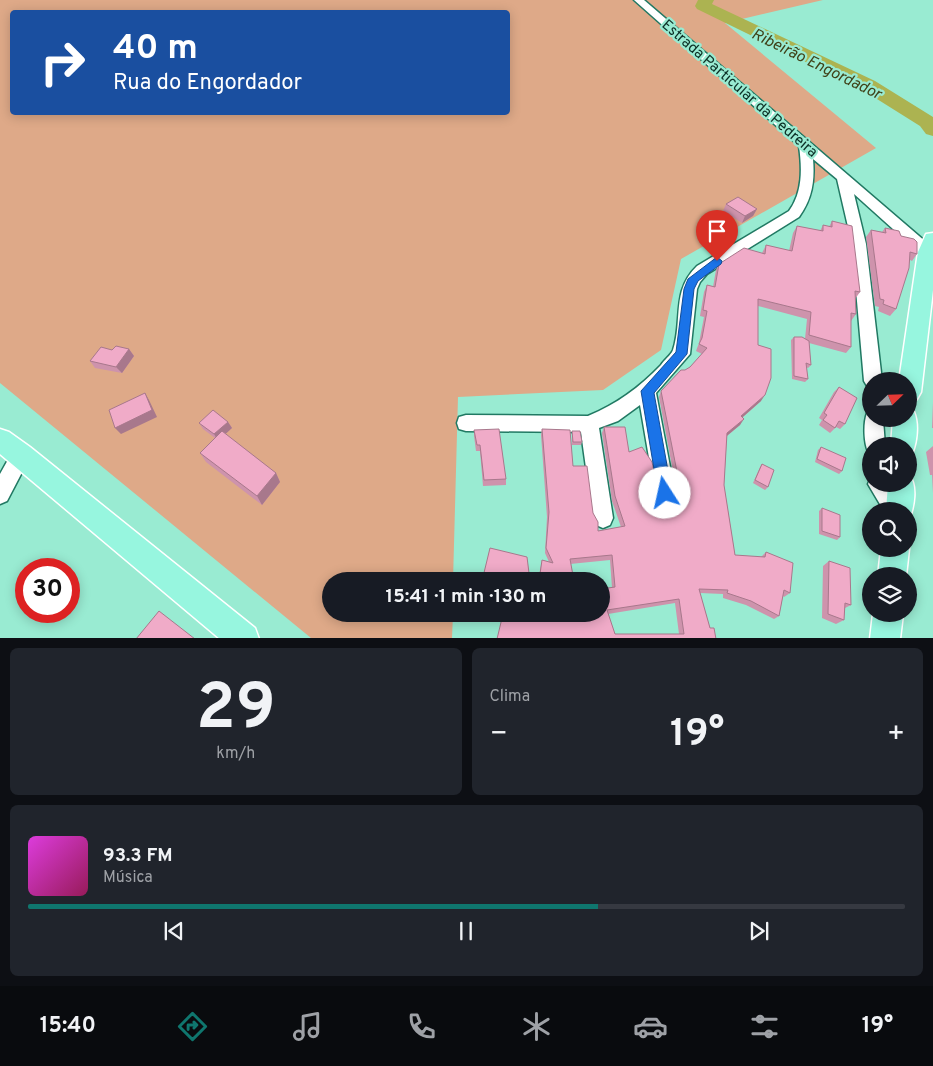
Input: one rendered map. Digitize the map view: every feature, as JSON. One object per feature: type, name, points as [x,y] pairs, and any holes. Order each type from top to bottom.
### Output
[{"type":"main road","points":[[912,372],[930,245]]},
{"type":"main road","points":[[10,448],[244,638]]},
{"type":"main road","points":[[885,638],[887,622]]},
{"type":"street","name":"Estrada Particular da Pedreira","points":[[640,0],[842,175],[930,245]]},
{"type":"street","points":[[466,423],[589,424],[611,415],[647,391],[681,354],[689,289],[693,279],[702,270],[794,214],[802,206],[809,172],[806,144]]},
{"type":"street","points":[[842,175],[859,244],[872,372]]},
{"type":"street","points":[[647,391],[665,493]]},
{"type":"street","points":[[589,424],[603,518]]},
{"type":"street","points":[[0,494],[10,448]]},
{"type":"shaded area","points":[[0,0],[823,0],[725,23],[876,148],[681,259],[661,350],[603,390],[458,397],[453,572],[322,572],[322,622],[453,622],[452,638],[311,638],[0,383]]},
{"type":"building","points":[[738,197],[757,209],[745,216],[726,204]]},
{"type":"building","points":[[832,221],[852,226],[860,292],[855,291],[856,314],[851,313],[851,347],[809,335],[811,312],[758,299],[758,345],[771,349],[771,378],[765,395],[741,416],[744,419],[727,433],[724,485],[735,555],[765,557],[766,552],[793,563],[790,593],[784,590],[779,616],[751,601],[727,593],[728,590],[699,589],[710,628],[714,628],[716,638],[497,638],[501,622],[610,622],[610,619],[615,634],[684,634],[679,599],[610,610],[610,588],[615,587],[612,555],[570,559],[572,572],[540,572],[542,560],[553,563],[546,548],[549,512],[542,429],[570,430],[573,466],[587,466],[593,513],[598,522],[598,531],[625,526],[615,496],[604,427],[625,427],[629,452],[642,447],[652,462],[659,495],[668,499],[676,496],[680,487],[661,391],[681,370],[690,367],[707,348],[699,344],[702,338],[707,311],[703,310],[707,285],[715,287],[719,264],[744,248],[765,254],[766,245],[792,251],[797,226],[823,231],[823,225],[832,227]]},
{"type":"building","points":[[885,228],[899,231],[901,236],[914,239],[917,242],[917,254],[910,252],[909,268],[896,309],[883,304],[884,300],[880,299],[871,230],[886,233]]},
{"type":"building","points":[[794,337],[802,337],[809,341],[811,365],[806,363],[808,379],[794,376]]},
{"type":"building","points":[[116,346],[129,349],[116,367],[90,361],[101,347],[112,350]]},
{"type":"building","points":[[839,387],[857,398],[845,424],[839,421],[835,428],[823,420],[827,415],[824,413]]},
{"type":"building","points":[[145,393],[152,410],[115,428],[109,410]]},
{"type":"building","points":[[213,410],[228,422],[214,434],[199,423]]},
{"type":"building","points":[[499,429],[506,479],[484,480],[480,445],[477,445],[474,430]]},
{"type":"building","points":[[222,431],[276,473],[257,496],[200,453]]},
{"type":"building","points":[[572,431],[580,431],[582,442],[573,442]]},
{"type":"building","points":[[821,447],[846,458],[842,471],[817,459]]},
{"type":"building","points":[[762,464],[774,470],[768,487],[755,480]]},
{"type":"building","points":[[822,508],[840,515],[840,537],[822,531]]},
{"type":"building","points":[[490,548],[527,557],[529,572],[484,572]]},
{"type":"building","points":[[829,561],[850,568],[851,605],[845,603],[844,620],[828,614]]},
{"type":"building","points":[[159,611],[194,638],[137,638]]},
{"type":"waterway","name":"Ribeirão Engordador","points":[[706,0],[703,6],[868,85],[927,122],[933,130]]},
{"type":"route","points":[[665,493],[647,391],[681,354],[689,289],[693,279],[702,270],[717,261]]}]
